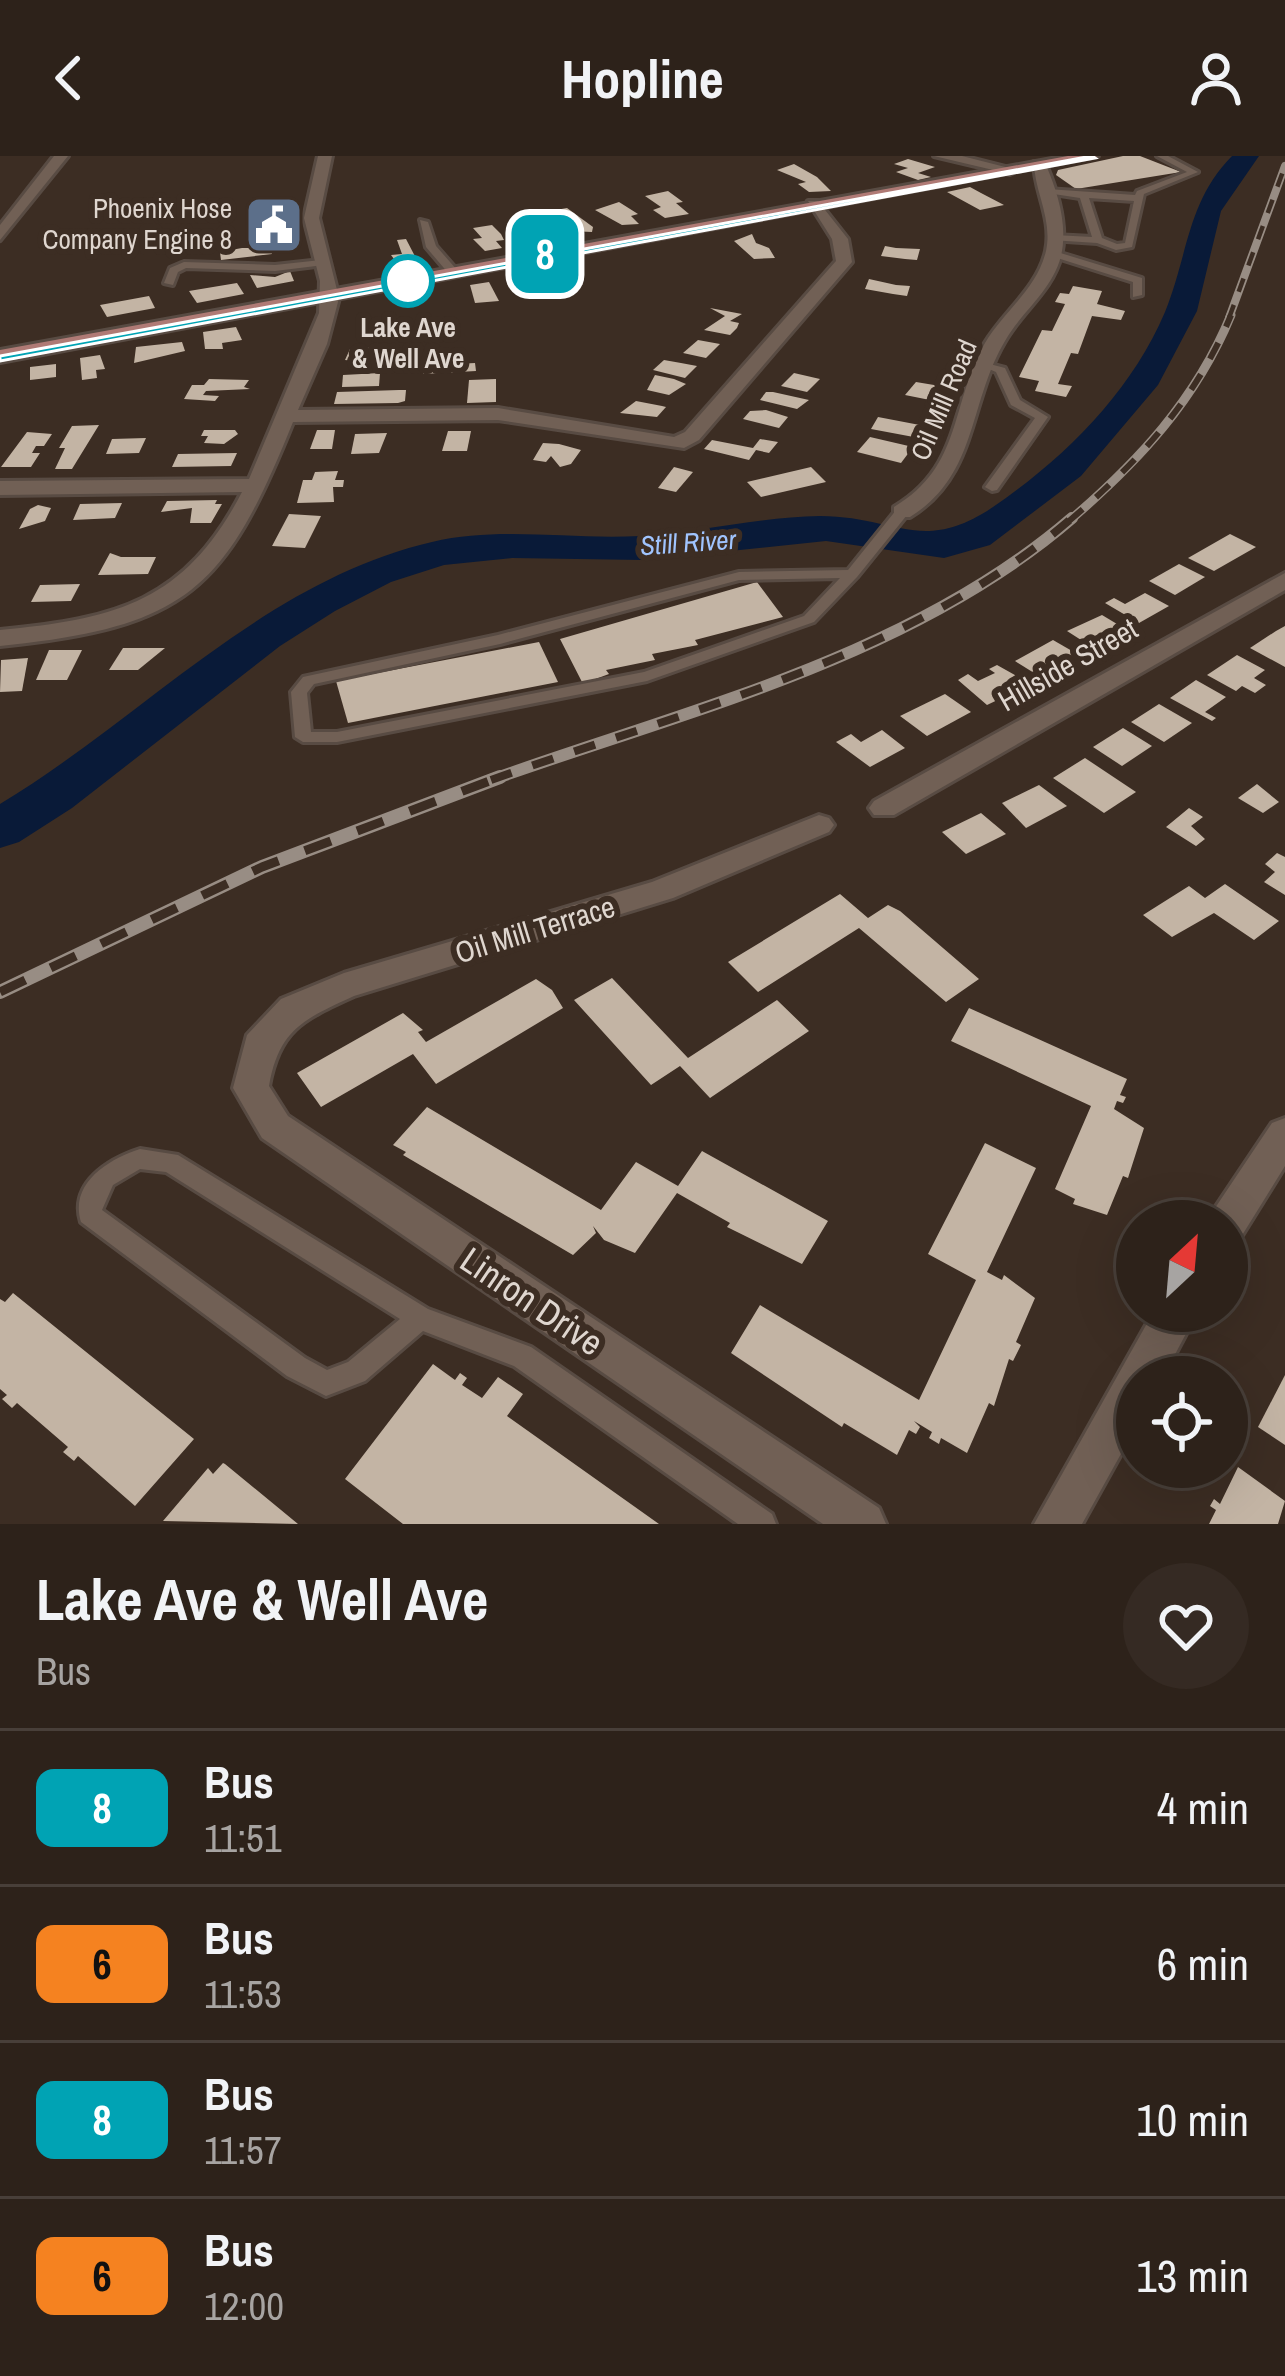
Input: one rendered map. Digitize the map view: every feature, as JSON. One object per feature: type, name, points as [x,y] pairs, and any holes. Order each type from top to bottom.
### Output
[{"type":"main road","points":[[0,356],[1091,156]]},
{"type":"street","points":[[3,227],[61,156]]},
{"type":"street","points":[[0,638],[80,633],[144,614],[194,578],[238,528],[260,484],[331,295],[310,206],[325,156]]},
{"type":"street","points":[[941,156],[1010,170]]},
{"type":"street","points":[[1040,165],[1050,191],[1054,246]]},
{"type":"street","points":[[286,416],[498,414],[677,444],[692,436],[844,262],[840,239],[813,204]]},
{"type":"street","name":"Oil Mill Road","points":[[897,518],[933,493],[977,402],[986,364],[1054,246]]},
{"type":"street","points":[[0,488],[260,484]]},
{"type":"street","name":"Hillside Street","points":[[884,808],[1285,580]]},
{"type":"street","name":"Oil Mill Terrace","points":[[259,1045],[293,1009],[344,986],[662,890],[819,825]]},
{"type":"street","name":"Linron Drive","points":[[259,1045],[251,1088],[275,1127],[863,1524]]},
{"type":"street","points":[[1242,1200],[1285,1134]]},
{"type":"street","points":[[1057,1524],[1116,1419]]},
{"type":"lane","points":[[1050,191],[1136,197],[1194,172],[1161,156]]},
{"type":"lane","points":[[1082,195],[1098,240]]},
{"type":"lane","points":[[1054,246],[1098,240],[1116,247],[1129,244],[1136,197]]},
{"type":"lane","points":[[423,222],[431,247],[453,272]]},
{"type":"lane","points":[[1054,246],[1138,280],[1137,295]]},
{"type":"lane","points":[[170,284],[174,270],[184,265],[275,268],[321,262]]},
{"type":"lane","points":[[1092,284],[1099,266]]},
{"type":"lane","points":[[986,364],[1001,370],[1015,403],[1042,417],[992,487]]},
{"type":"lane","points":[[852,574],[739,576],[500,639],[309,680],[299,692],[303,737],[337,737],[647,676],[809,619],[876,550],[897,518]]},
{"type":"lane","points":[[420,1318],[356,1372],[326,1383],[296,1367],[89,1214],[94,1189],[114,1167],[140,1159],[170,1162],[420,1318],[522,1356],[762,1524]]},
{"type":"building","points":[[1140,156],[1181,172],[1076,189],[1056,175],[1058,170]]},
{"type":"building","points":[[908,159],[935,167],[918,173],[931,177],[918,180],[896,172],[908,168],[894,164]]},
{"type":"building","points":[[794,164],[831,191],[809,192],[798,184],[806,182],[777,170]]},
{"type":"building","points":[[970,187],[1004,205],[980,210],[947,192]]},
{"type":"building","points":[[668,191],[683,202],[676,203],[689,214],[665,218],[653,210],[661,207],[645,196]]},
{"type":"building","points":[[619,202],[638,214],[631,216],[639,224],[622,225],[595,210]]},
{"type":"building","points":[[567,208],[593,227],[592,232],[569,231],[545,212]]},
{"type":"building","points":[[492,225],[504,240],[496,241],[502,248],[485,251],[473,239],[482,238],[473,228]]},
{"type":"building","points":[[752,234],[775,258],[754,259],[734,241]]},
{"type":"building","points":[[406,239],[419,264],[400,267],[391,255],[402,254],[397,240]]},
{"type":"building","points":[[885,246],[920,249],[917,260],[905,259],[881,256]]},
{"type":"building","points":[[271,248],[272,254],[221,260],[220,252]]},
{"type":"building","points":[[290,271],[294,281],[257,288],[250,275],[275,277]]},
{"type":"building","points":[[869,279],[910,286],[907,296],[865,289]]},
{"type":"building","points":[[489,282],[499,301],[475,303],[470,285]]},
{"type":"building","points":[[237,283],[244,294],[197,303],[189,291]]},
{"type":"building","points":[[1073,286],[1102,291],[1097,304],[1125,311],[1121,320],[1092,316],[1078,354],[1071,353],[1058,384],[1072,386],[1066,397],[1035,391],[1039,381],[1019,377],[1042,330],[1052,331],[1065,304],[1055,302],[1060,293],[1069,294]]},
{"type":"building","points":[[149,296],[155,308],[107,317],[100,305]]},
{"type":"building","points":[[710,308],[742,314],[730,321],[739,323],[730,335],[704,330],[725,316]]},
{"type":"building","points":[[236,327],[242,340],[222,343],[223,349],[205,349],[203,332]]},
{"type":"building","points":[[698,340],[720,344],[706,358],[683,353]]},
{"type":"building","points":[[182,342],[185,351],[134,363],[136,347]]},
{"type":"building","points":[[376,347],[386,356],[376,357],[375,363],[345,360],[350,349]]},
{"type":"building","points":[[429,352],[436,365],[475,363],[476,371],[423,374],[423,365],[413,366],[411,354]]},
{"type":"building","points":[[100,355],[105,369],[96,370],[97,378],[82,380],[80,358]]},
{"type":"building","points":[[664,360],[697,366],[685,378],[653,370]]},
{"type":"building","points":[[56,364],[56,377],[30,380],[30,367]]},
{"type":"building","points":[[380,373],[379,386],[342,387],[343,375]]},
{"type":"building","points":[[794,373],[820,379],[807,392],[781,386]]},
{"type":"building","points":[[655,375],[686,384],[669,395],[647,390]]},
{"type":"building","points":[[209,379],[249,380],[244,387],[250,389],[206,391],[203,395],[219,396],[215,401],[184,399],[192,385],[204,385]]},
{"type":"building","points":[[496,379],[496,402],[467,403],[469,380]]},
{"type":"building","points":[[916,382],[940,386],[935,401],[905,395]]},
{"type":"building","points":[[406,390],[405,401],[398,403],[334,404],[337,392]]},
{"type":"building","points":[[766,392],[809,400],[797,409],[760,400]]},
{"type":"building","points":[[636,401],[666,407],[657,417],[620,413]]},
{"type":"building","points":[[750,411],[788,417],[779,428],[743,419]]},
{"type":"building","points":[[878,417],[925,426],[919,438],[871,429]]},
{"type":"building","points":[[99,425],[72,469],[55,469],[65,448],[59,448],[72,426]]},
{"type":"building","points":[[204,430],[235,430],[238,434],[224,444],[204,443],[208,436],[201,436]]},
{"type":"building","points":[[317,430],[335,430],[332,449],[310,449]]},
{"type":"building","points":[[448,431],[471,431],[467,451],[442,451]]},
{"type":"building","points":[[27,432],[52,434],[44,446],[36,446],[32,453],[40,453],[31,467],[1,467]]},
{"type":"building","points":[[387,433],[379,453],[351,454],[355,434]]},
{"type":"building","points":[[870,437],[913,447],[901,463],[857,452]]},
{"type":"building","points":[[146,438],[139,453],[106,454],[112,439]]},
{"type":"building","points":[[760,439],[778,442],[769,453],[756,450],[749,460],[704,449],[712,440],[753,448]]},
{"type":"building","points":[[543,443],[581,450],[571,464],[560,467],[551,456],[546,462],[533,460]]},
{"type":"building","points":[[237,453],[231,466],[172,467],[178,454]]},
{"type":"building","points":[[674,467],[693,472],[676,492],[658,488]]},
{"type":"building","points":[[811,467],[826,482],[761,497],[747,482]]},
{"type":"building","points":[[338,471],[335,480],[344,480],[343,487],[333,487],[334,502],[297,503],[303,480],[312,480],[315,472]]},
{"type":"building","points":[[217,500],[215,504],[222,504],[211,523],[190,523],[192,508],[161,512],[167,501]]},
{"type":"building","points":[[122,503],[115,518],[73,520],[80,504]]},
{"type":"building","points":[[38,505],[51,508],[45,521],[19,529],[30,509]]},
{"type":"building","points":[[289,514],[321,516],[305,548],[272,546]]},
{"type":"building","points":[[1230,534],[1256,547],[1214,571],[1188,558]]},
{"type":"building","points":[[110,553],[156,557],[148,574],[98,575]]},
{"type":"building","points":[[1179,564],[1205,577],[1175,595],[1149,581]]},
{"type":"building","points":[[757,582],[783,617],[695,640],[698,645],[652,654],[655,660],[606,670],[609,674],[590,681],[582,682],[560,639]]},
{"type":"building","points":[[80,584],[71,601],[31,602],[40,585]]},
{"type":"building","points":[[1145,593],[1169,606],[1139,623],[1105,603],[1114,598],[1125,604]]},
{"type":"building","points":[[1102,615],[1127,630],[1092,647],[1067,631]]},
{"type":"building","points":[[1285,626],[1285,667],[1250,648],[1276,631]]},
{"type":"building","points":[[1053,640],[1079,655],[1039,676],[1015,661]]},
{"type":"building","points":[[539,642],[558,682],[348,723],[336,681]]},
{"type":"building","points":[[123,648],[165,648],[138,670],[109,670]]},
{"type":"building","points":[[49,650],[82,650],[67,680],[36,680]]},
{"type":"building","points":[[1237,655],[1265,670],[1254,678],[1266,685],[1255,693],[1242,686],[1236,691],[1207,675]]},
{"type":"building","points":[[28,658],[22,691],[0,692],[1,660]]},
{"type":"building","points":[[997,665],[1031,684],[987,705],[958,680],[968,674],[978,681],[995,673],[989,669]]},
{"type":"building","points":[[1196,680],[1226,697],[1205,712],[1216,718],[1212,721],[1170,698]]},
{"type":"building","points":[[945,694],[971,712],[927,736],[900,716]]},
{"type":"building","points":[[1159,704],[1192,723],[1164,742],[1131,722]]},
{"type":"building","points":[[1123,728],[1152,746],[1122,766],[1093,747]]},
{"type":"building","points":[[882,730],[905,748],[870,767],[836,742],[851,734],[861,742]]},
{"type":"building","points":[[1085,758],[1136,792],[1104,813],[1053,778]]},
{"type":"building","points":[[1257,784],[1279,802],[1263,813],[1238,798]]},
{"type":"building","points":[[1039,785],[1067,806],[1026,828],[1002,803]]},
{"type":"building","points":[[1189,808],[1203,817],[1191,826],[1205,839],[1196,846],[1166,827]]},
{"type":"building","points":[[981,813],[1006,834],[966,854],[942,832]]},
{"type":"building","points":[[1277,853],[1285,857],[1285,895],[1264,882],[1275,872],[1265,864]]},
{"type":"building","points":[[1225,884],[1279,921],[1254,940],[1214,913],[1172,937],[1143,915],[1189,886],[1205,898]]},
{"type":"building","points":[[840,894],[868,918],[888,905],[900,911],[979,979],[946,1002],[859,928],[758,992],[728,962]]},
{"type":"building","points":[[612,978],[688,1058],[777,1000],[809,1031],[710,1098],[680,1066],[651,1085],[574,1000]]},
{"type":"building","points":[[536,979],[552,990],[563,1008],[436,1084],[413,1054],[321,1107],[297,1073],[403,1013],[423,1030],[418,1032],[426,1042]]},
{"type":"building","points":[[969,1008],[1127,1079],[1120,1095],[1126,1097],[1114,1109],[1144,1128],[1128,1178],[1123,1176],[1107,1215],[1073,1204],[1075,1199],[1055,1189],[1091,1106],[951,1041]]},
{"type":"building","points":[[427,1107],[601,1210],[636,1162],[678,1186],[702,1151],[828,1221],[802,1264],[727,1227],[730,1223],[677,1193],[635,1253],[604,1240],[593,1226],[596,1233],[573,1255],[393,1145]]},
{"type":"building","points":[[985,1143],[1036,1168],[987,1272],[1002,1280],[1004,1275],[1035,1298],[1016,1342],[1021,1345],[1013,1361],[1009,1359],[994,1406],[989,1403],[967,1453],[941,1438],[939,1444],[929,1438],[932,1432],[914,1421],[920,1427],[916,1434],[909,1430],[897,1455],[844,1423],[842,1427],[731,1353],[760,1305],[919,1400],[976,1280],[928,1254]]},
{"type":"building","points":[[13,1293],[194,1439],[135,1506],[78,1456],[74,1461],[63,1452],[68,1447],[17,1403],[12,1408],[2,1399],[7,1395],[0,1389],[0,1299],[5,1302]]},
{"type":"building","points":[[433,1364],[455,1380],[460,1373],[467,1378],[462,1385],[482,1398],[498,1377],[523,1394],[507,1416],[659,1524],[403,1524],[345,1479]]},
{"type":"building","points":[[1285,1375],[1285,1445],[1258,1427]]},
{"type":"building","points":[[223,1463],[298,1524],[163,1521],[208,1468],[213,1474]]},
{"type":"building","points":[[1248,1474],[1285,1501],[1278,1524],[1209,1524],[1216,1510],[1210,1506],[1214,1499],[1220,1504],[1228,1488],[1248,1488]]},
{"type":"waterway","name":"Still River","points":[[0,829],[106,757],[264,636],[376,573],[435,554],[512,546],[643,548],[800,529],[851,530],[929,546],[960,543],[975,536],[1067,468],[1146,378],[1181,311],[1207,211],[1228,174],[1246,156]]},
{"type":"railway","points":[[1229,318],[1285,166]]},
{"type":"railway","points":[[1069,521],[1163,428],[1201,375],[1231,315]]},
{"type":"railway","points":[[491,780],[719,703],[869,644],[1009,566],[1072,518]]},
{"type":"railway","points":[[0,992],[262,867],[500,777]]},
{"type":"bus line","name":"8","points":[[0,356],[1092,156]]},
{"type":"place","name":"Phoenix Hose Company Engine 8","points":[[274,225]]},
{"type":"place","name":"Lake Ave & Well Ave","points":[[408,281]]}]
